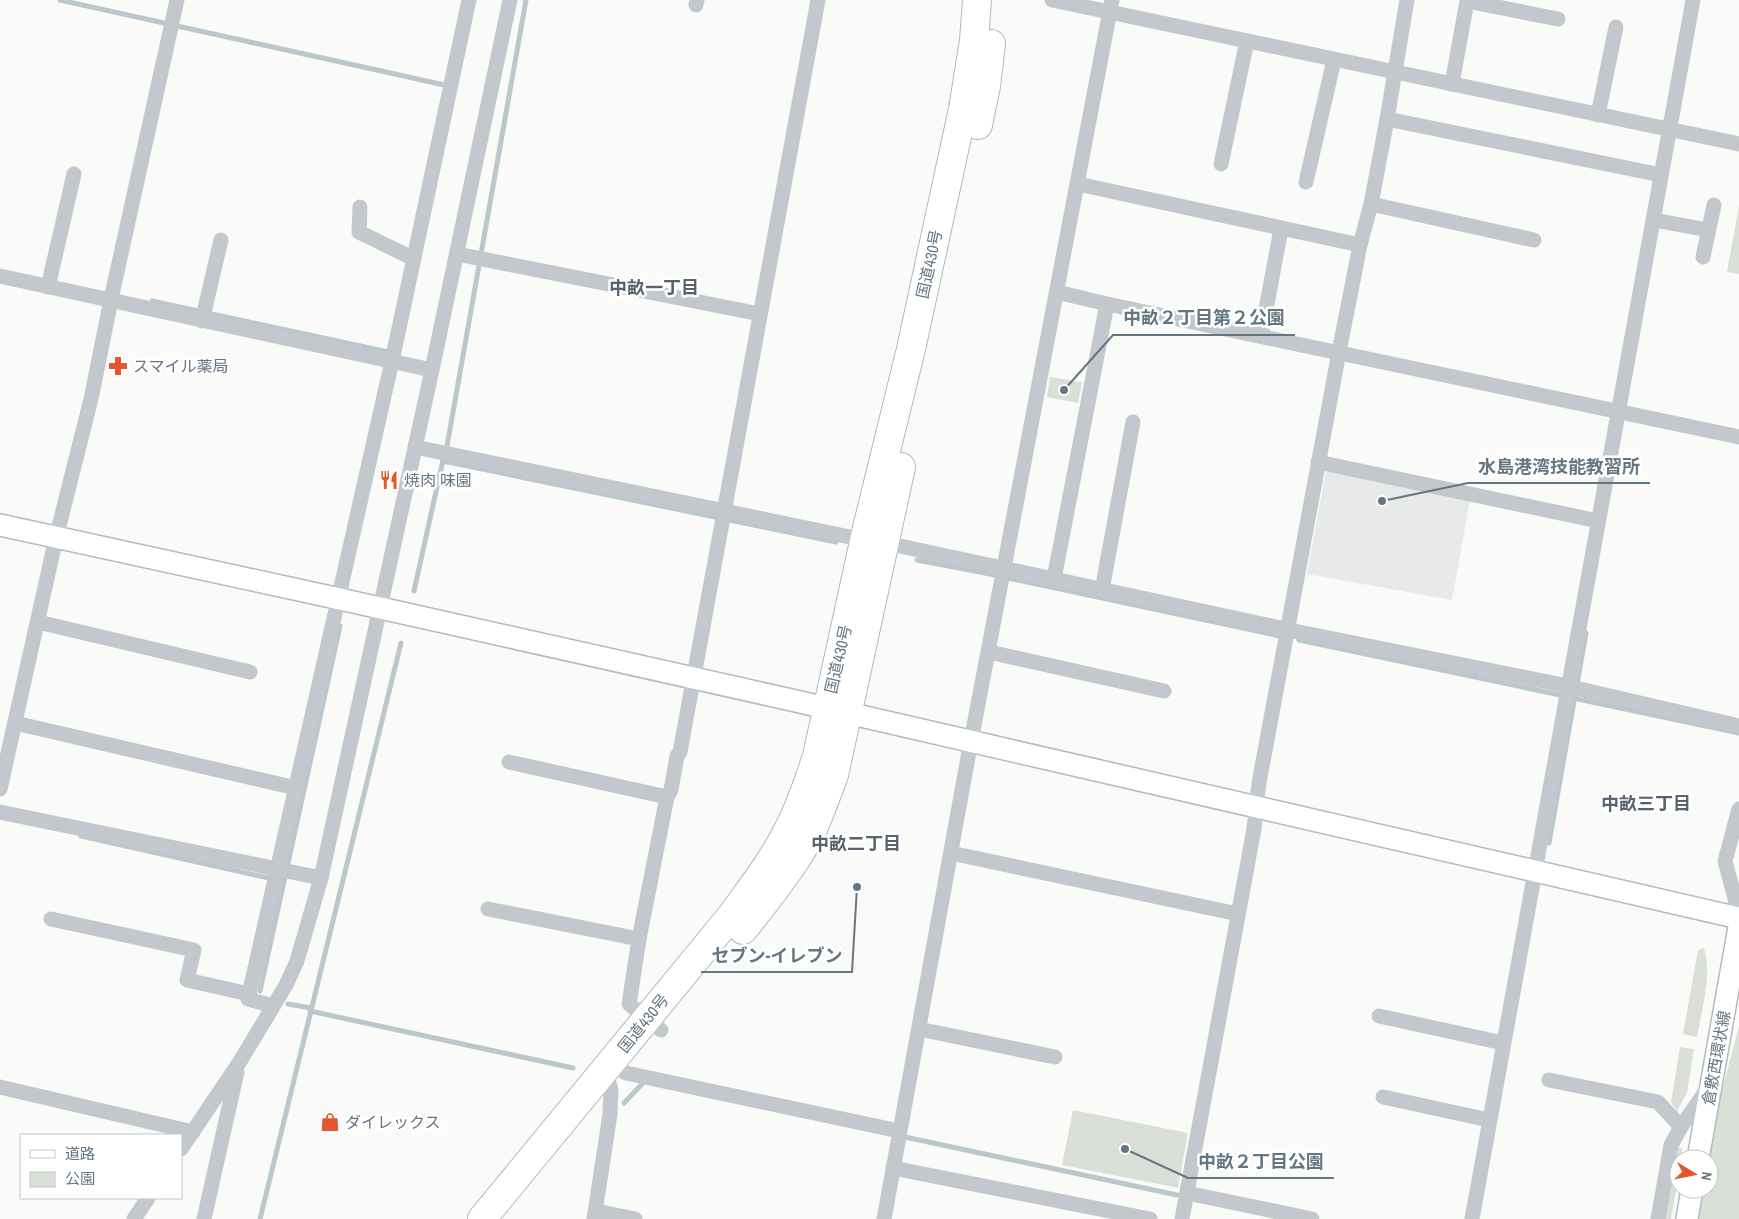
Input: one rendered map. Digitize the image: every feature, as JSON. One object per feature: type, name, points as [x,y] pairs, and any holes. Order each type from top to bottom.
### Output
[{"type":"highway","name":"国道430号","points":[[505,1219],[613,1074],[653,1025],[766,868],[789,829],[806,789],[817,756],[838,711],[874,542],[911,349],[963,109],[974,41],[977,0]]},
{"type":"highway","name":"国道430号","points":[[874,542],[986,86],[994,0]]},
{"type":"highway","name":"国道430号","points":[[482,1219],[613,1074]]},
{"type":"street","points":[[0,789],[56,538],[91,399],[111,296],[177,0]]},
{"type":"street","points":[[273,1006],[248,999],[280,874],[296,788],[395,359],[414,259],[469,0]]},
{"type":"street","points":[[182,1148],[240,1063],[286,985],[297,961],[321,878],[432,370],[510,0]]},
{"type":"street","points":[[653,1025],[629,1004],[639,939],[667,797],[671,790],[677,756],[680,752],[818,0]]},
{"type":"street","points":[[1052,0],[1111,6],[1246,42],[1739,144]]},
{"type":"street","points":[[1182,1219],[1254,829],[1259,783],[1318,462],[1360,245],[1371,204],[1407,0]]},
{"type":"street","points":[[1452,84],[1468,0],[1558,19]]},
{"type":"street","points":[[1472,1219],[1503,1042],[1571,692],[1598,521],[1624,414],[1658,221],[1661,175],[1674,130],[1693,0]]},
{"type":"street","points":[[884,1219],[1111,6]]},
{"type":"street","points":[[1598,115],[1616,27]]},
{"type":"street","points":[[1220,164],[1246,42]]},
{"type":"street","points":[[1306,182],[1334,60]]},
{"type":"street","points":[[1387,119],[1661,175]]},
{"type":"street","points":[[49,282],[74,174]]},
{"type":"street","points":[[1078,184],[1360,245]]},
{"type":"street","points":[[1371,204],[1534,240]]},
{"type":"street","points":[[1703,258],[1714,205]]},
{"type":"street","points":[[360,207],[359,232],[414,259]]},
{"type":"street","points":[[1658,221],[1708,230]]},
{"type":"street","points":[[1261,336],[1281,229]]},
{"type":"street","points":[[203,316],[221,240]]},
{"type":"street","points":[[456,254],[760,314]]},
{"type":"street","points":[[0,276],[49,282],[395,359],[432,370]]},
{"type":"street","points":[[1057,292],[1106,304],[1739,437]]},
{"type":"street","points":[[1054,580],[1106,304]]},
{"type":"street","points":[[1102,590],[1133,422]]},
{"type":"street","points":[[414,447],[723,516],[874,542],[1005,569],[1571,692],[1739,726]]},
{"type":"street","points":[[1318,462],[1598,521]]},
{"type":"street","points":[[0,525],[340,599],[972,741],[1739,918]]},
{"type":"street","points":[[38,622],[250,672]]},
{"type":"street","points":[[989,652],[1164,690]]},
{"type":"street","points":[[15,723],[296,788]]},
{"type":"street","points":[[509,762],[667,797]]},
{"type":"street","points":[[1739,809],[1725,860],[1739,913]]},
{"type":"street","points":[[0,812],[280,874],[321,878]]},
{"type":"street","points":[[951,853],[1238,914]]},
{"type":"street","points":[[488,909],[639,939]]},
{"type":"street","points":[[50,920],[194,950],[187,980],[249,994]]},
{"type":"street","name":"倉敷西環状線","points":[[1700,1149],[1739,927]]},
{"type":"street","points":[[1379,1016],[1503,1042]]},
{"type":"street","points":[[919,1029],[1055,1057]]},
{"type":"street","points":[[204,1219],[240,1063]]},
{"type":"street","points":[[635,1219],[595,1215],[610,1114],[613,1074],[900,1131]]},
{"type":"street","points":[[1549,1080],[1658,1102],[1681,1127]]},
{"type":"street","points":[[1658,1219],[1671,1145],[1681,1127],[1712,1084]]},
{"type":"street","points":[[0,1087],[193,1132]]},
{"type":"street","points":[[1383,1097],[1489,1120]]},
{"type":"street","points":[[893,1168],[1150,1219]]},
{"type":"street","points":[[1186,1193],[1312,1219]]},
{"type":"street","points":[[134,1219],[147,1199]]},
{"type":"street","points":[[1687,1219],[1690,1199]]},
{"type":"shaded area","points":[[1326,471],[1470,500],[1452,600],[1307,574]]},
{"type":"green space","points":[[1739,206],[1739,274],[1727,272]]},
{"type":"green space","points":[[1050,377],[1082,382],[1078,403],[1047,397]]},
{"type":"green space","points":[[1704,948],[1707,981],[1697,1037],[1683,1034],[1698,950]]},
{"type":"green space","points":[[1739,1026],[1739,1219],[1698,1219],[1701,1199],[1719,1199],[1719,1149],[1711,1149],[1718,1106]]},
{"type":"green space","points":[[1680,1047],[1694,1049],[1687,1093],[1677,1111],[1671,1103]]},
{"type":"green space","points":[[1073,1110],[1188,1133],[1178,1188],[1062,1165]]},
{"type":"green space","points":[[1669,1192],[1669,1199],[1674,1199],[1671,1219],[1664,1219]]},
{"type":"waterway","points":[[60,0],[449,86]]},
{"type":"waterway","points":[[447,446],[526,0]]},
{"type":"waterway","points":[[152,301],[393,353]]},
{"type":"waterway","points":[[414,591],[443,460]]},
{"type":"waterway","points":[[443,461],[836,542]]},
{"type":"waterway","points":[[917,560],[995,575]]},
{"type":"waterway","points":[[1008,578],[1280,636]]},
{"type":"waterway","points":[[260,991],[340,626]]},
{"type":"waterway","points":[[1549,843],[1586,633]]},
{"type":"waterway","points":[[1299,640],[1565,696]]},
{"type":"waterway","points":[[260,1219],[401,643]]},
{"type":"waterway","points":[[1573,698],[1739,733]]},
{"type":"waterway","points":[[81,836],[273,879]]},
{"type":"waterway","points":[[288,1004],[311,1008]]},
{"type":"waterway","points":[[310,1011],[573,1068]]},
{"type":"waterway","points":[[624,1103],[643,1083]]},
{"type":"waterway","points":[[905,1137],[1177,1195]]},
{"type":"place","name":"スマイル薬局","points":[[118,366]]},
{"type":"place","name":"中畝２丁目第２公園","points":[[1064,390]]},
{"type":"place","name":"焼肉 味園","points":[[389,480]]},
{"type":"place","name":"水島港湾技能教習所","points":[[1382,501]]},
{"type":"place","name":"セブン-イレブン","points":[[857,887]]},
{"type":"place","name":"ダイレックス","points":[[330,1122]]},
{"type":"place","name":"中畝２丁目公園","points":[[1125,1149]]},
{"type":"district","name":"中畝一丁目","points":[[654,287]]},
{"type":"district","name":"中畝三丁目","points":[[1646,803]]},
{"type":"district","name":"中畝二丁目","points":[[856,843]]}]
